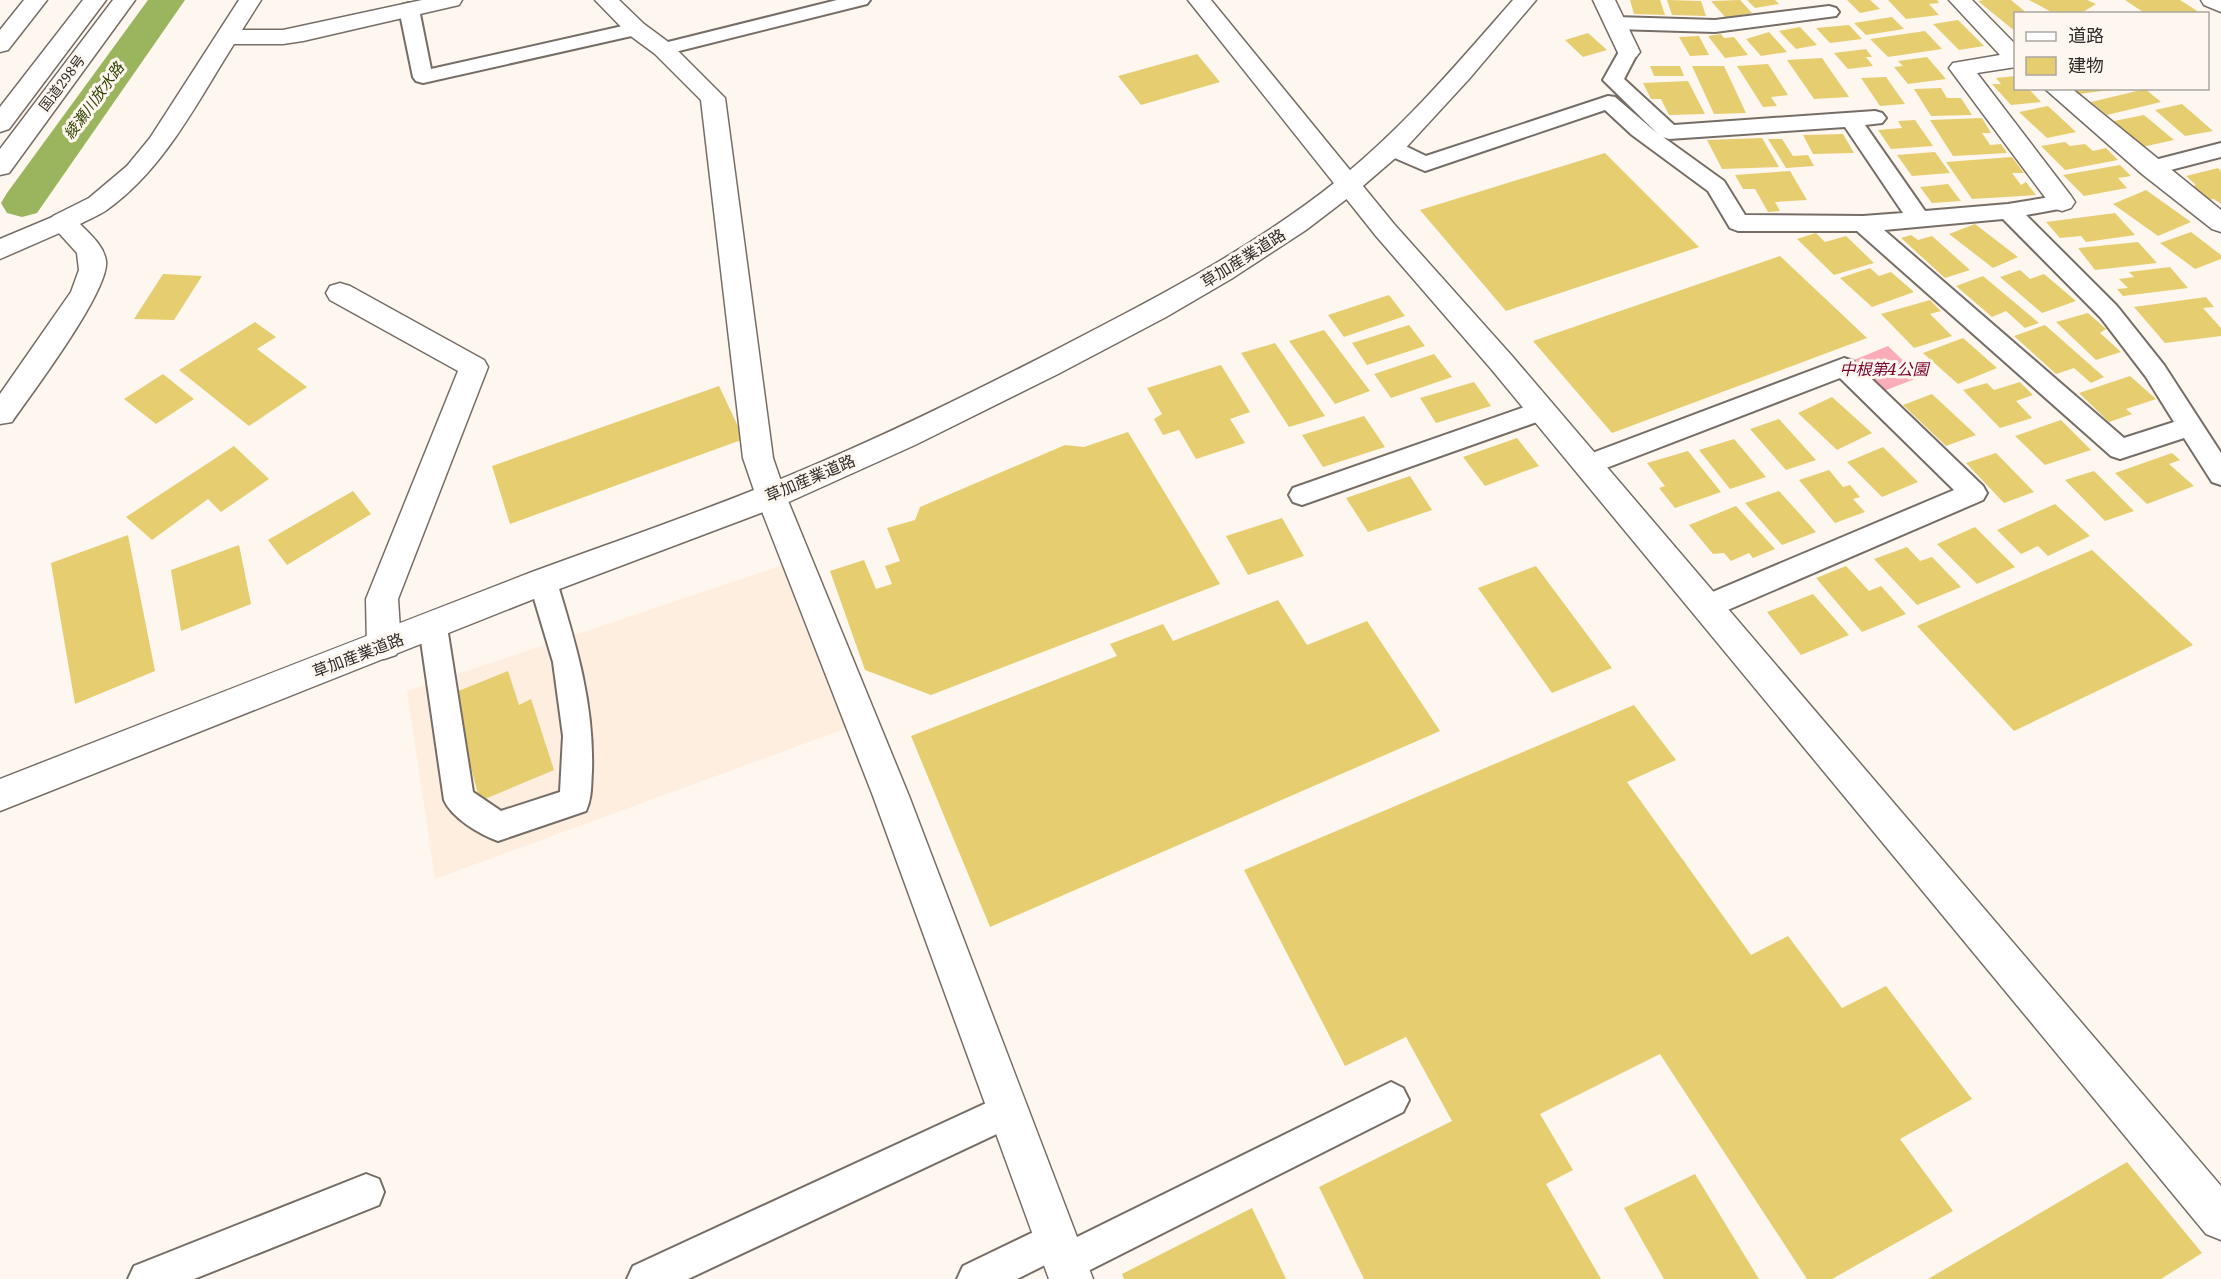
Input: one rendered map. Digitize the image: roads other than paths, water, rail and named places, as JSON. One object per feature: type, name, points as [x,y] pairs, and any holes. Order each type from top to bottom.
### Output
[{"type":"main road","points":[[0,11],[9,0]]},
{"type":"main road","points":[[0,45],[36,0]]},
{"type":"main road","points":[[0,124],[95,0]]},
{"type":"main road","name":"国道298号","points":[[0,166],[124,0]]},
{"type":"main road","points":[[0,250],[98,204],[136,172],[159,143],[250,0]]},
{"type":"main road","points":[[226,37],[283,37],[303,34],[451,0]]},
{"type":"main road","points":[[606,0],[636,29],[663,49],[713,98],[758,458],[771,496],[891,796],[1064,1261]]},
{"type":"main road","points":[[1198,0],[1348,185],[1588,465],[2221,1219]]},
{"type":"main road","name":"草加産業道路","points":[[0,795],[543,582],[771,496],[905,437],[1048,367],[1156,310],[1221,272],[1297,224],[1348,185],[1391,148],[1461,74],[1525,0]]},
{"type":"main road","points":[[1604,0],[1628,52]]},
{"type":"main road","points":[[1960,0],[2014,55]]},
{"type":"main road","points":[[2212,0],[2221,5]]},
{"type":"main road","points":[[2014,57],[1961,68],[2062,202]]},
{"type":"main road","points":[[2058,90],[2221,223]]},
{"type":"main road","points":[[2,414],[84,294],[94,273],[94,262],[89,249],[62,222]]},
{"type":"main road","points":[[340,293],[474,367],[382,599],[384,645]]},
{"type":"lane","points":[[663,49],[861,0]]},
{"type":"lane","points":[[410,9],[423,77],[636,29]]},
{"type":"lane","points":[[1616,23],[1715,26],[1828,12]]},
{"type":"lane","points":[[1628,52],[1613,80],[1669,132],[1875,118]]},
{"type":"lane","points":[[1391,148],[1425,164],[1608,102],[1639,130],[1716,186],[1738,223],[1841,222],[1863,224],[2008,210],[2062,202]]},
{"type":"lane","points":[[1851,120],[1919,219]]},
{"type":"lane","points":[[1668,152],[1679,132]]},
{"type":"lane","points":[[2151,168],[2221,150]]},
{"type":"lane","points":[[2008,210],[2109,312],[2156,371],[2221,475]]},
{"type":"lane","points":[[1863,224],[2120,449],[2190,426]]},
{"type":"lane","points":[[1588,465],[1844,368],[1974,493],[1706,607]]},
{"type":"lane","points":[[1302,495],[1542,411]]},
{"type":"lane","points":[[433,627],[459,800],[498,827],[575,801],[577,726],[567,662],[543,582]]},
{"type":"lane","points":[[976,1279],[1064,1261],[1391,1100]]},
{"type":"lane","points":[[646,1279],[1008,1112]]},
{"type":"lane","points":[[147,1279],[366,1192]]},
{"type":"waterway","name":"綾瀬川放水路","points":[[22,203],[167,0]]},
{"type":"park label","name":"中根第4公園","points":[[1884,369]]}]
